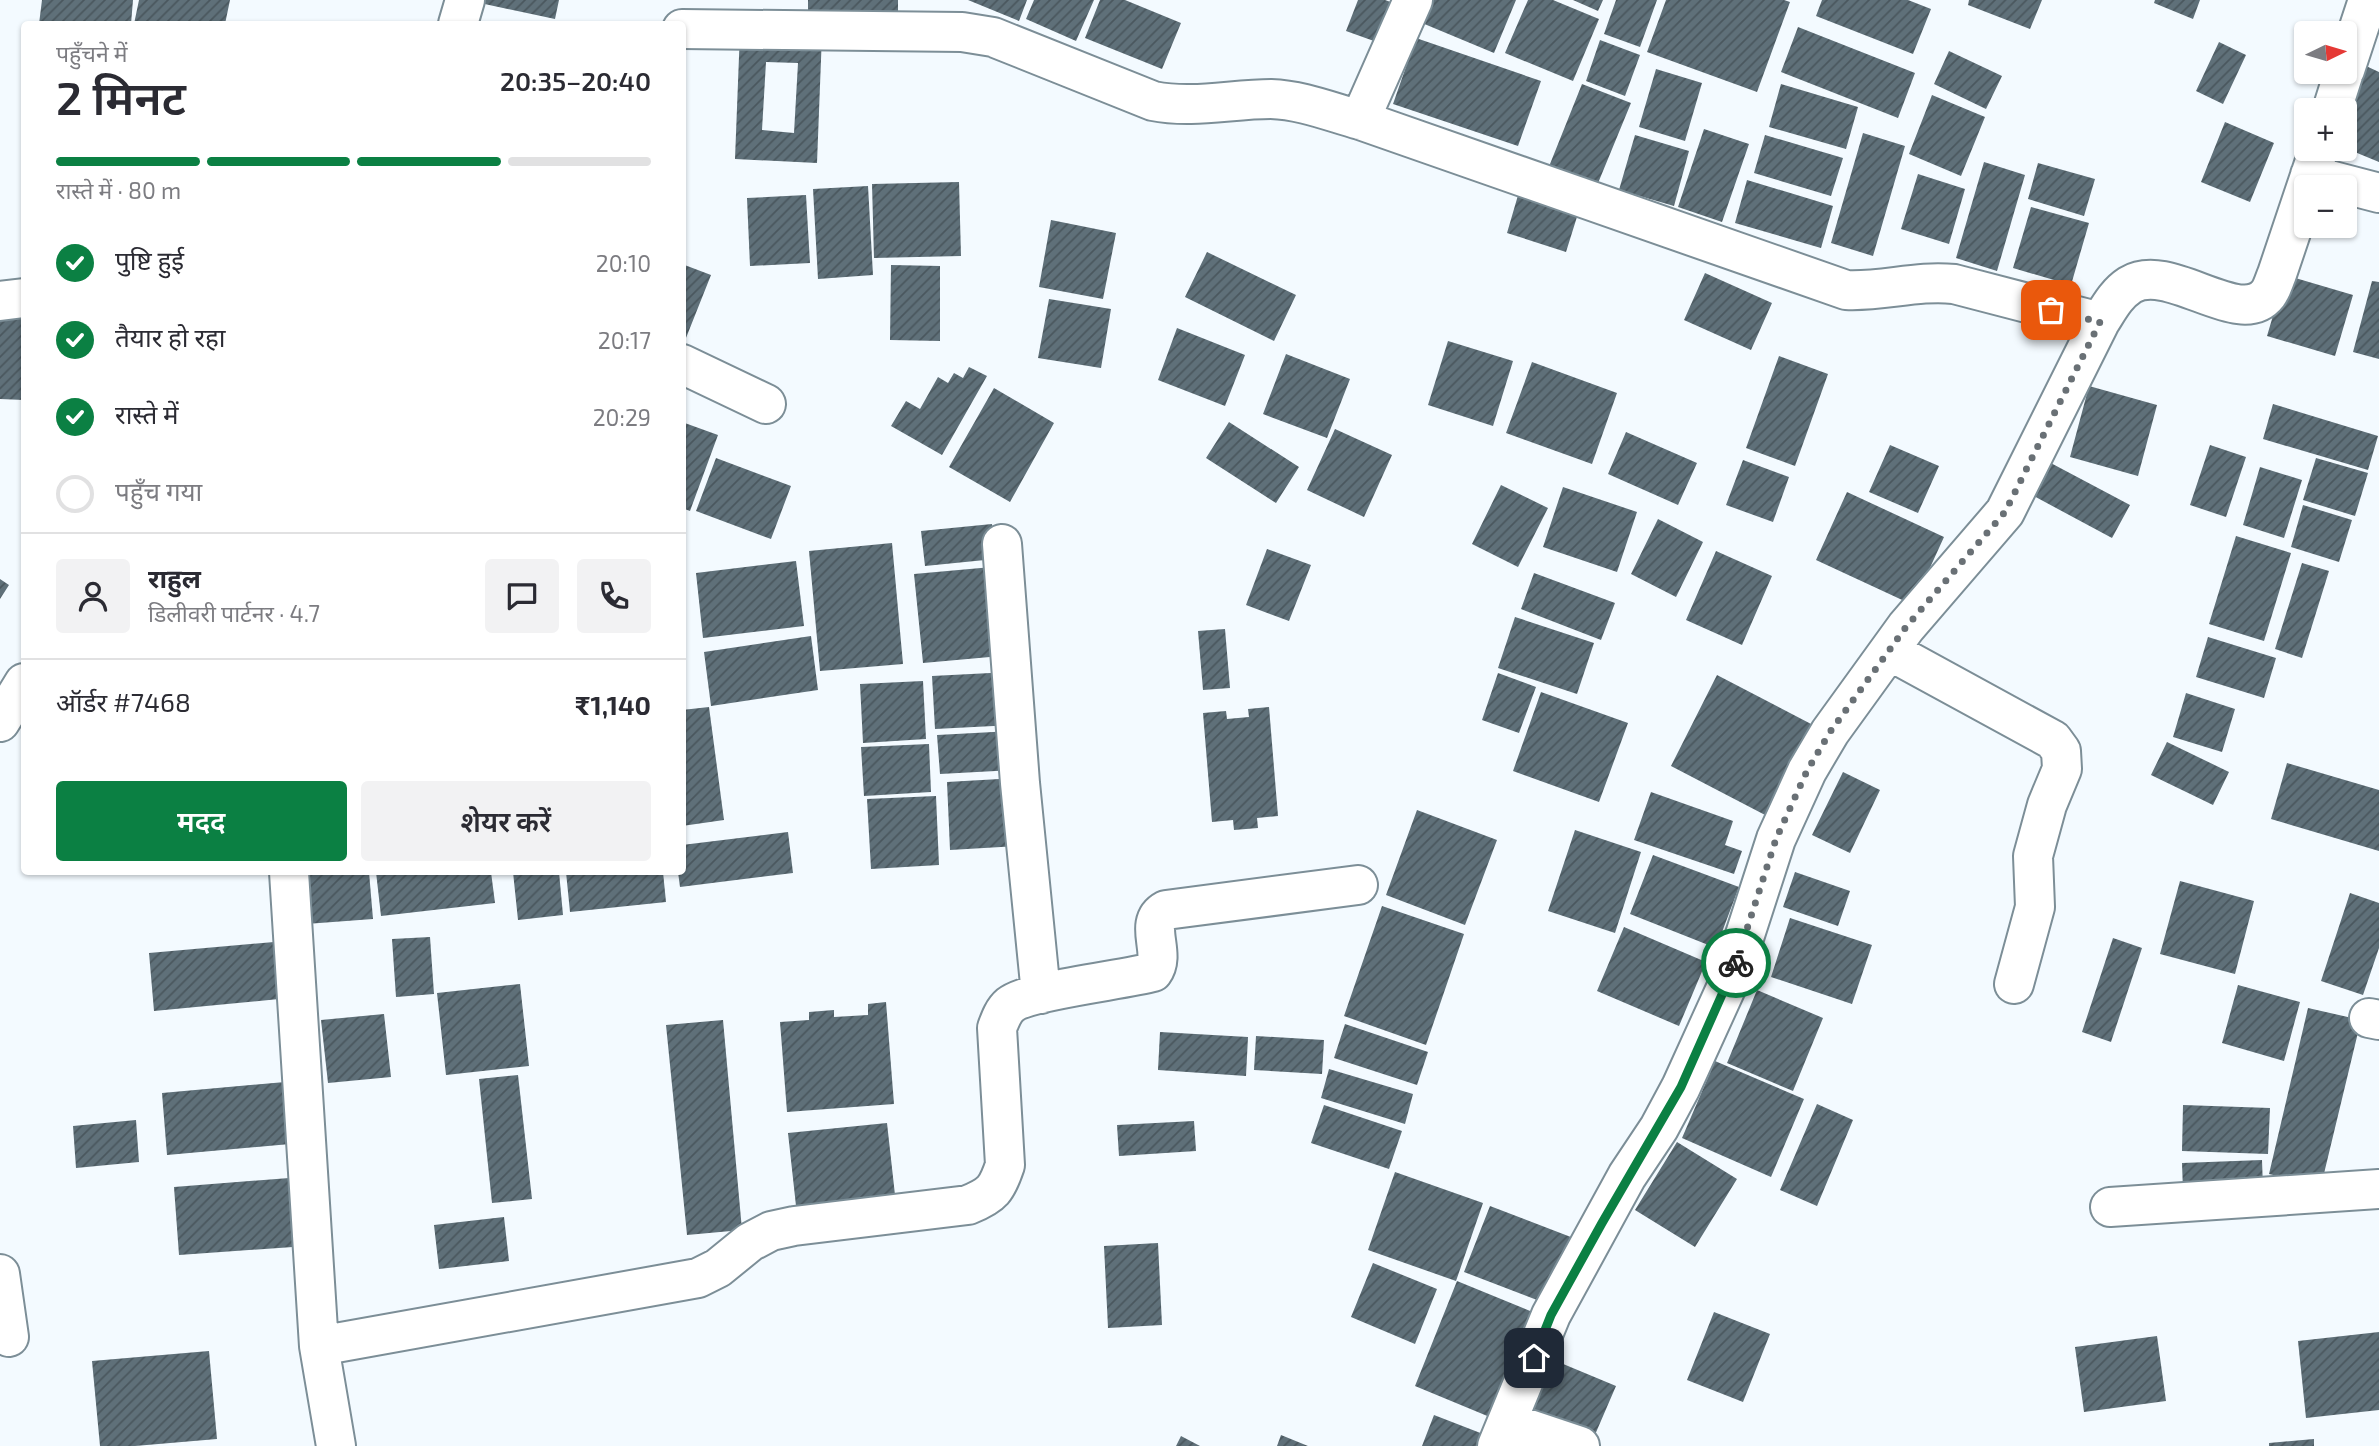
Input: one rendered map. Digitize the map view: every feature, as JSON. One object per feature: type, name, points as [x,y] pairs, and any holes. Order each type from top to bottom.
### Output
[{"type":"street","points":[[459,21],[466,0]]},
{"type":"street","points":[[1360,120],[1413,0]]},
{"type":"street","points":[[2357,34],[2368,0]]},
{"type":"street","points":[[686,29],[937,15],[962,32],[993,37],[1153,101],[1176,106],[1269,99],[1295,101],[1360,120],[1846,290],[1870,291],[1931,282],[1954,284],[2100,322]]},
{"type":"street","points":[[1580,1446],[1502,1434],[1551,1315],[1627,1176],[1659,1128],[1681,1087],[1732,975],[1776,839],[1807,771],[1830,732],[1906,627],[2005,512],[2100,322],[2118,295],[2132,283],[2147,280],[2168,281],[2234,304],[2246,306],[2258,303],[2269,294],[2277,275],[2314,162],[2379,193]]},
{"type":"street","points":[[0,301],[21,298]]},
{"type":"street","points":[[686,366],[766,404]]},
{"type":"street","points":[[1002,544],[1020,783],[1041,994]]},
{"type":"street","points":[[1889,651],[2053,740],[2061,751],[2062,769],[2047,804],[2033,856],[2035,907],[2014,984]]},
{"type":"street","points":[[0,723],[21,688]]},
{"type":"street","points":[[289,875],[325,1445]]},
{"type":"street","points":[[319,1346],[698,1278],[718,1268],[750,1242],[771,1231],[968,1205],[987,1198],[998,1184],[1005,1165],[997,1028],[1002,1014],[1009,1006],[1019,1000],[1041,994],[1153,972],[1159,962],[1156,919],[1166,909],[1358,885]]},
{"type":"street","points":[[2109,1207],[2379,1189]]},
{"type":"street","points":[[0,1274],[9,1337]]},
{"type":"building","points":[[42,0],[133,0],[131,21],[39,21]]},
{"type":"building","points":[[139,0],[230,0],[226,21],[135,21]]},
{"type":"building","points":[[481,0],[559,0],[555,19],[480,3]]},
{"type":"building","points":[[808,0],[898,0],[898,14],[808,18]]},
{"type":"building","points":[[968,0],[1027,0],[1019,21]]},
{"type":"building","points":[[1034,0],[1094,0],[1076,41],[1026,19]]},
{"type":"building","points":[[1100,0],[1125,0],[1181,23],[1162,69],[1085,38]]},
{"type":"building","points":[[1358,0],[1385,0],[1399,5],[1385,45],[1346,31]]},
{"type":"building","points":[[1432,0],[1516,0],[1494,53],[1422,23]]},
{"type":"building","points":[[1528,0],[1553,0],[1599,19],[1573,81],[1505,53]]},
{"type":"building","points":[[1573,0],[1603,0],[1598,11]]},
{"type":"building","points":[[1616,0],[1657,0],[1640,47],[1604,34]]},
{"type":"building","points":[[1666,0],[1790,2],[1757,92],[1647,52]]},
{"type":"building","points":[[1822,0],[1908,0],[1931,9],[1913,54],[1816,16]]},
{"type":"building","points":[[1969,0],[2042,0],[2030,29],[1968,5]]},
{"type":"building","points":[[2155,0],[2200,0],[2193,19],[2154,3]]},
{"type":"building","points":[[1798,27],[1915,73],[1898,118],[1781,72]]},
{"type":"building","points":[[740,31],[822,34],[817,163],[735,159]],"holes":[[[766,62],[798,63],[794,133],[762,130]]]},
{"type":"building","points":[[1416,38],[1541,81],[1518,146],[1393,104]]},
{"type":"building","points":[[1600,40],[1640,55],[1625,96],[1586,81]]},
{"type":"building","points":[[2219,42],[2246,55],[2223,104],[2196,91]]},
{"type":"building","points":[[1949,51],[2002,76],[1986,109],[1934,84]]},
{"type":"building","points":[[2366,66],[2379,72],[2379,162],[2357,153],[2357,98],[2353,98]]},
{"type":"building","points":[[1656,69],[1702,83],[1685,141],[1639,127]]},
{"type":"building","points":[[1582,84],[1631,103],[1596,188],[1548,169]]},
{"type":"building","points":[[1781,84],[1858,107],[1846,149],[1769,127]]},
{"type":"building","points":[[1932,95],[1985,117],[1961,176],[1909,154]]},
{"type":"building","points":[[2225,122],[2274,143],[2250,202],[2201,182]]},
{"type":"building","points":[[1704,129],[1749,144],[1722,222],[1678,207]]},
{"type":"building","points":[[1863,133],[1905,146],[1873,256],[1831,243]]},
{"type":"building","points":[[1635,135],[1689,151],[1674,206],[1619,190]]},
{"type":"building","points":[[1765,135],[1843,158],[1831,196],[1754,173]]},
{"type":"building","points":[[1984,162],[2025,175],[1997,271],[1956,258]]},
{"type":"building","points":[[2038,163],[2095,179],[2084,216],[2028,199]]},
{"type":"building","points":[[1918,174],[1965,189],[1949,244],[1901,229]]},
{"type":"building","points":[[1747,180],[1833,206],[1821,248],[1735,223]]},
{"type":"building","points":[[959,182],[961,256],[874,258],[872,184]]},
{"type":"building","points":[[1521,185],[1581,204],[1566,252],[1507,233]]},
{"type":"building","points":[[868,186],[873,275],[818,279],[813,189]]},
{"type":"building","points":[[806,195],[810,263],[750,266],[747,198]]},
{"type":"building","points":[[2031,207],[2089,223],[2071,285],[2013,268]]},
{"type":"building","points":[[1051,220],[1116,233],[1103,299],[1039,287]]},
{"type":"building","points":[[1207,252],[1296,295],[1274,341],[1185,297]]},
{"type":"building","points":[[891,265],[940,266],[940,341],[890,340]]},
{"type":"building","points":[[686,266],[711,275],[686,338]]},
{"type":"building","points":[[1705,273],[1772,303],[1751,350],[1684,320]]},
{"type":"building","points":[[2285,275],[2353,295],[2335,356],[2267,336]]},
{"type":"building","points":[[2372,281],[2379,282],[2379,359],[2353,352]]},
{"type":"building","points":[[1049,299],[1111,309],[1101,368],[1038,358]]},
{"type":"building","points":[[0,315],[21,316],[21,400],[0,399]]},
{"type":"building","points":[[1177,328],[1245,355],[1225,406],[1158,380]]},
{"type":"building","points":[[1448,341],[1513,361],[1493,426],[1428,405]]},
{"type":"building","points":[[1286,354],[1350,379],[1327,438],[1263,414]]},
{"type":"building","points":[[1779,356],[1828,374],[1795,466],[1746,448]]},
{"type":"building","points":[[1532,362],[1617,393],[1592,464],[1506,433]]},
{"type":"building","points":[[969,367],[987,376],[942,455],[891,426],[906,401],[920,409],[938,377],[948,383],[954,373],[963,378]]},
{"type":"building","points":[[2089,386],[2157,405],[2138,476],[2070,457]]},
{"type":"building","points":[[994,388],[1054,423],[1010,502],[949,467]]},
{"type":"building","points":[[2273,404],[2378,436],[2368,470],[2263,439]]},
{"type":"building","points":[[1229,422],[1299,467],[1276,503],[1206,458]]},
{"type":"building","points":[[686,423],[718,435],[690,511],[686,510]]},
{"type":"building","points":[[1335,429],[1392,455],[1364,517],[1307,490]]},
{"type":"building","points":[[1626,432],[1697,463],[1678,505],[1608,474]]},
{"type":"building","points":[[1890,445],[1939,466],[1918,513],[1869,492]]},
{"type":"building","points":[[2210,445],[2246,457],[2226,517],[2190,505]]},
{"type":"building","points":[[716,458],[791,486],[771,539],[696,511]]},
{"type":"building","points":[[2316,458],[2368,473],[2355,516],[2303,500]]},
{"type":"building","points":[[1743,460],[1789,477],[1773,522],[1726,505]]},
{"type":"building","points":[[2047,461],[2130,505],[2112,538],[2030,494]]},
{"type":"building","points":[[2260,467],[2302,480],[2284,538],[2243,525]]},
{"type":"building","points":[[1501,485],[1548,508],[1518,567],[1472,544]]},
{"type":"building","points":[[1563,487],[1637,512],[1617,572],[1543,547]]},
{"type":"building","points":[[1847,492],[1944,537],[1913,605],[1816,560]]},
{"type":"building","points":[[2303,505],[2352,520],[2339,562],[2291,547]]},
{"type":"building","points":[[1658,519],[1703,542],[1676,597],[1631,574]]},
{"type":"building","points":[[992,524],[995,559],[925,566],[921,531]]},
{"type":"building","points":[[2236,536],[2291,553],[2264,641],[2209,624]]},
{"type":"building","points":[[892,543],[903,664],[820,671],[809,551]]},
{"type":"building","points":[[1267,549],[1311,565],[1289,621],[1246,605]]},
{"type":"building","points":[[1716,551],[1772,576],[1742,645],[1686,620]]},
{"type":"building","points":[[796,561],[804,626],[703,638],[696,573]]},
{"type":"building","points":[[2302,563],[2329,571],[2302,658],[2275,649]]},
{"type":"building","points":[[992,567],[1001,656],[923,663],[914,574]]},
{"type":"building","points":[[1534,573],[1615,603],[1601,640],[1521,609]]},
{"type":"building","points":[[0,579],[9,585],[0,599]]},
{"type":"building","points":[[1515,617],[1594,643],[1577,694],[1498,668]]},
{"type":"building","points":[[1225,629],[1230,688],[1203,690],[1198,631]]},
{"type":"building","points":[[811,636],[818,690],[711,706],[704,652]]},
{"type":"building","points":[[2208,637],[2276,658],[2264,698],[2196,677]]},
{"type":"building","points":[[1010,672],[1013,725],[935,729],[932,676]]},
{"type":"building","points":[[1498,673],[1536,687],[1519,733],[1482,720]]},
{"type":"building","points":[[1717,675],[1813,725],[1767,816],[1671,766]]},
{"type":"building","points":[[923,681],[926,739],[863,743],[860,684]]},
{"type":"building","points":[[1541,692],[1628,723],[1599,802],[1513,771]]},
{"type":"building","points":[[2186,693],[2235,709],[2222,752],[2173,737]]},
{"type":"building","points":[[709,707],[724,820],[686,825],[686,710]]},
{"type":"building","points":[[1269,707],[1278,816],[1257,818],[1258,828],[1234,830],[1233,820],[1212,822],[1203,713],[1226,711],[1227,719],[1249,717],[1248,709]]},
{"type":"building","points":[[1012,731],[1014,770],[940,774],[937,735]]},
{"type":"building","points":[[2167,742],[2229,772],[2213,805],[2151,775]]},
{"type":"building","points":[[929,744],[931,792],[864,796],[861,747]]},
{"type":"building","points":[[2287,763],[2379,790],[2379,851],[2271,819]]},
{"type":"building","points":[[1843,772],[1880,790],[1850,853],[1812,835]]},
{"type":"building","points":[[1017,778],[1020,846],[950,850],[947,782]]},
{"type":"building","points":[[1651,792],[1733,821],[1725,845],[1742,851],[1734,874],[1634,840]]},
{"type":"building","points":[[936,796],[939,865],[871,869],[867,799]]},
{"type":"building","points":[[1417,810],[1497,840],[1465,925],[1386,895]]},
{"type":"building","points":[[1575,830],[1641,852],[1615,933],[1548,911]]},
{"type":"building","points":[[788,832],[793,873],[680,887],[678,875],[686,875],[686,845]]},
{"type":"building","points":[[1653,855],[1739,887],[1716,948],[1630,914]]},
{"type":"building","points":[[1795,872],[1850,891],[1838,926],[1783,907]]},
{"type":"building","points":[[301,875],[369,875],[373,919],[306,924]]},
{"type":"building","points":[[376,875],[491,875],[495,903],[381,916]]},
{"type":"building","points":[[513,875],[559,875],[563,915],[518,920]]},
{"type":"building","points":[[566,875],[663,875],[666,902],[570,912]]},
{"type":"building","points":[[2180,881],[2254,901],[2235,974],[2160,954]]},
{"type":"building","points":[[2350,893],[2379,903],[2379,948],[2363,995],[2321,981]]},
{"type":"building","points":[[1382,906],[1464,934],[1426,1045],[1344,1016]]},
{"type":"building","points":[[1790,918],[1872,945],[1852,1004],[1771,977]]},
{"type":"building","points":[[1624,927],[1706,962],[1679,1026],[1597,991]]},
{"type":"building","points":[[430,937],[434,994],[396,997],[392,939]]},
{"type":"building","points":[[2113,938],[2142,948],[2111,1042],[2082,1032]]},
{"type":"building","points":[[274,942],[279,999],[154,1011],[149,953]]},
{"type":"building","points":[[520,984],[529,1066],[446,1075],[437,993]]},
{"type":"building","points":[[2238,985],[2300,1002],[2284,1061],[2222,1043]]},
{"type":"building","points":[[1757,990],[1823,1018],[1793,1091],[1727,1063]]},
{"type":"building","points":[[886,1002],[894,1104],[787,1112],[780,1022],[809,1020],[809,1012],[834,1010],[834,1017],[868,1015],[868,1004]]},
{"type":"building","points":[[2308,1008],[2361,1020],[2321,1186],[2269,1174]]},
{"type":"building","points":[[384,1014],[391,1077],[328,1083],[321,1020]]},
{"type":"building","points":[[723,1020],[742,1230],[687,1235],[666,1025]]},
{"type":"building","points":[[1345,1024],[1428,1052],[1417,1085],[1334,1058]]},
{"type":"building","points":[[1160,1032],[1248,1037],[1246,1076],[1158,1070]]},
{"type":"building","points":[[1256,1036],[1324,1040],[1322,1074],[1254,1070]]},
{"type":"building","points":[[1715,1061],[1804,1099],[1771,1177],[1682,1138]]},
{"type":"building","points":[[1329,1069],[1413,1094],[1405,1124],[1321,1098]]},
{"type":"building","points":[[518,1075],[532,1199],[492,1203],[479,1079]]},
{"type":"building","points":[[285,1082],[290,1144],[167,1155],[162,1093]]},
{"type":"building","points":[[1817,1104],[1853,1120],[1817,1206],[1780,1190]]},
{"type":"building","points":[[1324,1105],[1402,1131],[1389,1169],[1311,1143]]},
{"type":"building","points":[[2183,1105],[2270,1108],[2268,1154],[2182,1151]]},
{"type":"building","points":[[136,1120],[139,1162],[76,1168],[73,1126]]},
{"type":"building","points":[[1194,1121],[1196,1151],[1119,1156],[1117,1125]]},
{"type":"building","points":[[887,1123],[896,1204],[797,1215],[788,1133]]},
{"type":"building","points":[[1677,1142],[1737,1179],[1695,1247],[1635,1210]]},
{"type":"building","points":[[2262,1160],[2263,1188],[2183,1191],[2182,1163]]},
{"type":"building","points":[[1395,1172],[1483,1203],[1456,1281],[1368,1250]]},
{"type":"building","points":[[302,1177],[307,1246],[179,1255],[174,1187]]},
{"type":"building","points":[[1490,1206],[1576,1239],[1550,1305],[1464,1272]]},
{"type":"building","points":[[504,1217],[509,1261],[439,1269],[434,1225]]},
{"type":"building","points":[[1158,1243],[1162,1325],[1108,1328],[1104,1246]]},
{"type":"building","points":[[1373,1263],[1437,1289],[1415,1344],[1351,1317]]},
{"type":"building","points":[[1457,1281],[1540,1315],[1497,1420],[1415,1386]]},
{"type":"building","points":[[1714,1312],[1770,1334],[1743,1402],[1687,1380]]},
{"type":"building","points":[[2379,1332],[2379,1410],[2306,1418],[2298,1341]]},
{"type":"building","points":[[2157,1336],[2166,1401],[2084,1412],[2075,1347]]},
{"type":"building","points":[[209,1351],[217,1439],[100,1446],[92,1361]]},
{"type":"building","points":[[1544,1356],[1616,1386],[1594,1437],[1523,1407]]},
{"type":"building","points":[[1434,1415],[1483,1434],[1479,1446],[1422,1446]]},
{"type":"building","points":[[1281,1435],[1308,1446],[1277,1446]]},
{"type":"building","points":[[1181,1436],[1200,1446],[1176,1446]]},
{"type":"building","points":[[2314,1439],[2314,1446],[2269,1446],[2269,1443]]},
{"type":"way so far","points":[[1736,963],[1776,839],[1807,771],[1830,732],[1906,627],[2005,512],[2100,322],[2051,310]]},
{"type":"route","points":[[1534,1358],[1551,1315],[1627,1176],[1659,1128],[1681,1087],[1736,963]]}]
